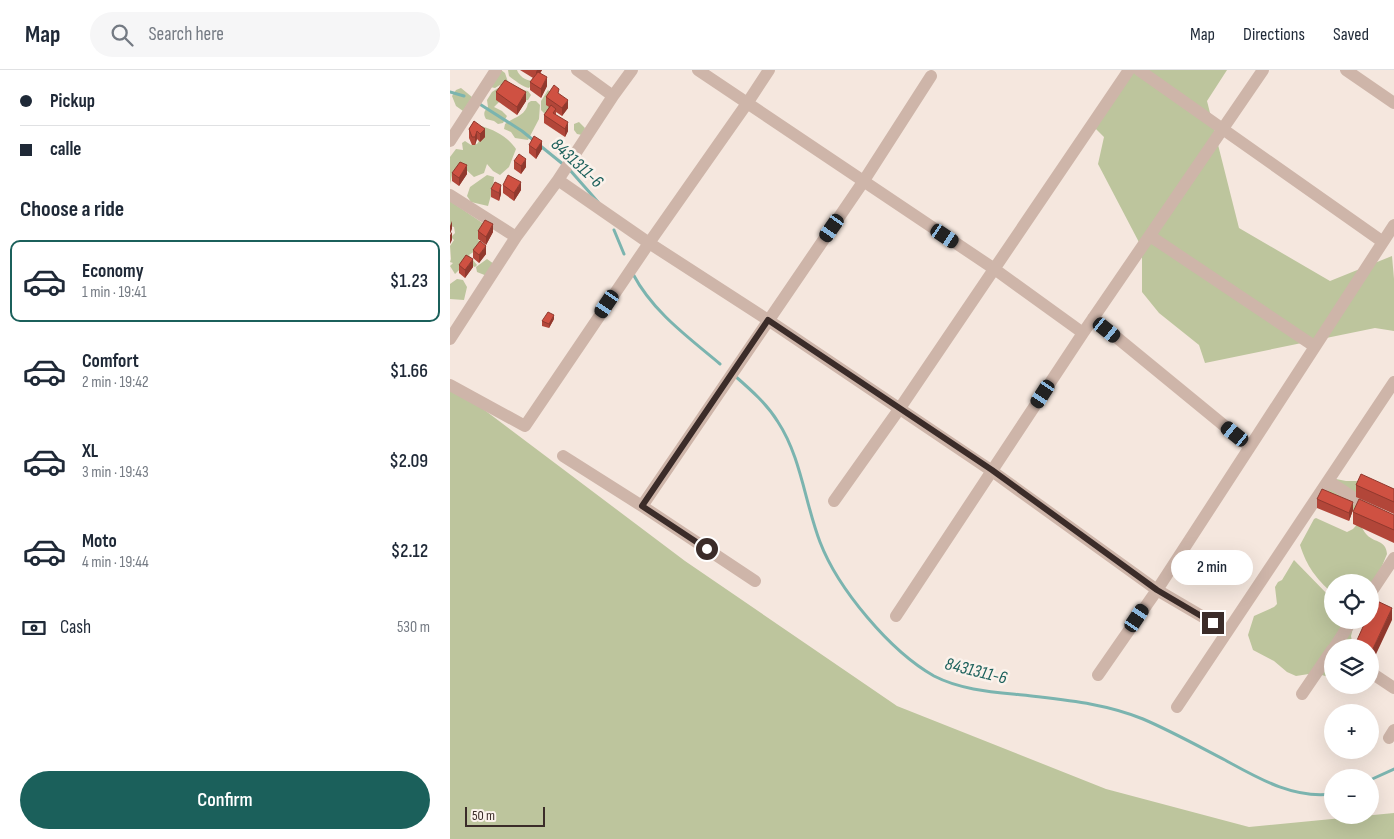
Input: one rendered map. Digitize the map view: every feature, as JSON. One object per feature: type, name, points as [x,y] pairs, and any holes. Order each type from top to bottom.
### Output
[{"type":"street","points":[[450,142],[496,70]]},
{"type":"street","points":[[577,70],[613,96]]},
{"type":"street","points":[[450,338],[516,237],[558,180],[632,70]]},
{"type":"street","points":[[698,70],[993,268],[1083,333]]},
{"type":"street","points":[[450,385],[525,426],[769,70]]},
{"type":"street","points":[[834,501],[900,408],[1128,70]]},
{"type":"street","points":[[1098,675],[1157,590],[1314,346],[1389,236],[1139,70]]},
{"type":"street","points":[[896,616],[1093,318],[1264,70]]},
{"type":"street","points":[[1346,70],[1394,103]]},
{"type":"street","points":[[642,506],[863,182],[931,76]]},
{"type":"street","points":[[558,180],[649,243],[992,470],[1157,590],[1227,631]]},
{"type":"street","points":[[450,195],[516,237]]},
{"type":"street","points":[[1150,236],[1314,346]]},
{"type":"street","points":[[1093,318],[1249,446]]},
{"type":"street","points":[[1177,707],[1394,382]]},
{"type":"street","points":[[563,456],[755,581]]},
{"type":"street","points":[[1328,481],[1394,524]]},
{"type":"street","points":[[1379,580],[1394,558]]},
{"type":"street","points":[[1302,694],[1324,662]]},
{"type":"street","points":[[1379,678],[1394,688]]},
{"type":"green space","points":[[501,70],[505,73],[508,82],[528,91],[531,95],[528,100],[522,101],[500,85],[495,88],[490,87]]},
{"type":"green space","points":[[508,70],[517,70],[527,80],[532,81],[532,84],[527,88],[509,76]]},
{"type":"green space","points":[[1124,70],[1227,70],[1207,101],[1239,228],[1330,281],[1392,256],[1394,331],[1375,328],[1205,363],[1199,345],[1159,313],[1142,292],[1142,248],[1098,164],[1104,137],[1091,124]]},
{"type":"green space","points":[[461,88],[472,97],[463,111],[456,106],[452,96],[456,90]]},
{"type":"green space","points":[[498,88],[500,89],[500,101],[494,107],[507,116],[503,123],[498,124],[486,119],[484,114],[488,107],[487,100],[492,92]]},
{"type":"green space","points":[[548,90],[551,93],[552,106],[545,114],[541,110],[541,101]]},
{"type":"green space","points":[[531,101],[536,101],[540,105],[539,119],[528,140],[515,138],[511,132],[504,129],[505,124],[522,114]]},
{"type":"green space","points":[[579,122],[585,128],[582,135],[577,134],[574,130],[574,124]]},
{"type":"green space","points":[[481,126],[501,134],[516,149],[509,167],[500,175],[487,164],[484,173],[474,177],[461,165],[452,175],[450,184],[450,157],[456,149],[463,150],[462,143],[465,141],[471,145],[477,144],[483,135]]},
{"type":"green space","points":[[487,175],[494,177],[488,206],[471,202],[467,196],[470,187]]},
{"type":"green space","points":[[450,201],[487,226],[478,239],[480,243],[475,251],[469,255],[477,265],[475,267],[470,265],[460,269],[455,274],[450,266],[453,263],[450,262],[450,246],[454,240],[451,237],[455,233],[454,227],[450,226]]},
{"type":"green space","points":[[487,259],[494,264],[487,276],[477,272],[476,267]]},
{"type":"green space","points":[[457,279],[463,280],[467,287],[464,300],[450,299],[450,284]]},
{"type":"green space","points":[[450,384],[685,561],[897,706],[1106,789],[1249,827],[1324,820],[1324,824],[1379,824],[1379,814],[1394,813],[1394,839],[450,839]]},
{"type":"green space","points":[[1331,478],[1346,481],[1364,481],[1365,521],[1362,528],[1370,538],[1385,546],[1387,554],[1379,574],[1324,574],[1324,585],[1313,572],[1300,545],[1314,519],[1316,518],[1347,532],[1353,529],[1360,521],[1356,512],[1328,498],[1325,485]]},
{"type":"green space","points":[[1294,560],[1324,591],[1324,629],[1353,629],[1352,639],[1324,639],[1324,676],[1315,673],[1296,676],[1253,650],[1248,635],[1254,616],[1277,604],[1275,587],[1282,580]]},
{"type":"building","points":[[538,72],[547,77],[541,89],[530,82]]},
{"type":"building","points":[[505,80],[526,92],[517,107],[496,92]]},
{"type":"building","points":[[554,85],[559,89],[558,93],[568,100],[562,108],[546,97]]},
{"type":"building","points":[[551,105],[556,109],[553,113],[568,122],[565,129],[544,115]]},
{"type":"building","points":[[474,121],[485,129],[480,134],[477,131],[475,137],[472,137],[469,129]]},
{"type":"building","points":[[534,136],[542,141],[536,150],[529,145]]},
{"type":"building","points":[[519,154],[526,159],[521,166],[514,161]]},
{"type":"building","points":[[460,162],[467,165],[459,178],[452,173]]},
{"type":"building","points":[[508,175],[521,182],[514,193],[503,185]]},
{"type":"building","points":[[495,182],[501,185],[499,193],[491,189]]},
{"type":"building","points":[[485,220],[493,224],[486,237],[478,231]]},
{"type":"building","points":[[480,241],[486,246],[479,255],[473,250]]},
{"type":"building","points":[[466,255],[473,259],[465,270],[459,265]]},
{"type":"building","points":[[548,312],[554,315],[549,324],[542,321]]},
{"type":"building","points":[[1361,474],[1394,489],[1394,502],[1356,485]]},
{"type":"building","points":[[1322,489],[1353,502],[1349,513],[1317,499]]},
{"type":"building","points":[[1359,499],[1394,515],[1394,530],[1353,512]]},
{"type":"building","points":[[1379,602],[1392,608],[1377,639],[1358,639],[1362,629],[1379,629]]},
{"type":"waterway","name":"8431311-6","points":[[450,92],[464,96]]},
{"type":"waterway","name":"8431311-6","points":[[478,103],[522,131],[564,165]]},
{"type":"waterway","name":"8431311-6","points":[[569,169],[598,202]]},
{"type":"waterway","name":"8431311-6","points":[[614,230],[624,254]]},
{"type":"waterway","name":"8431311-6","points":[[633,274],[641,288],[661,312],[720,364]]},
{"type":"waterway","name":"8431311-6","points":[[735,376],[769,409],[786,436],[797,465],[820,542],[839,579],[852,598],[883,635],[917,665],[944,681],[966,687],[1084,703],[1114,709],[1164,728],[1276,786],[1303,793],[1324,795]]},
{"type":"waterway","name":"8431311-6","points":[[1379,776],[1394,769]]},
{"type":"route","points":[[707,549],[642,506],[768,320],[992,470],[1157,590],[1213,623]]}]
